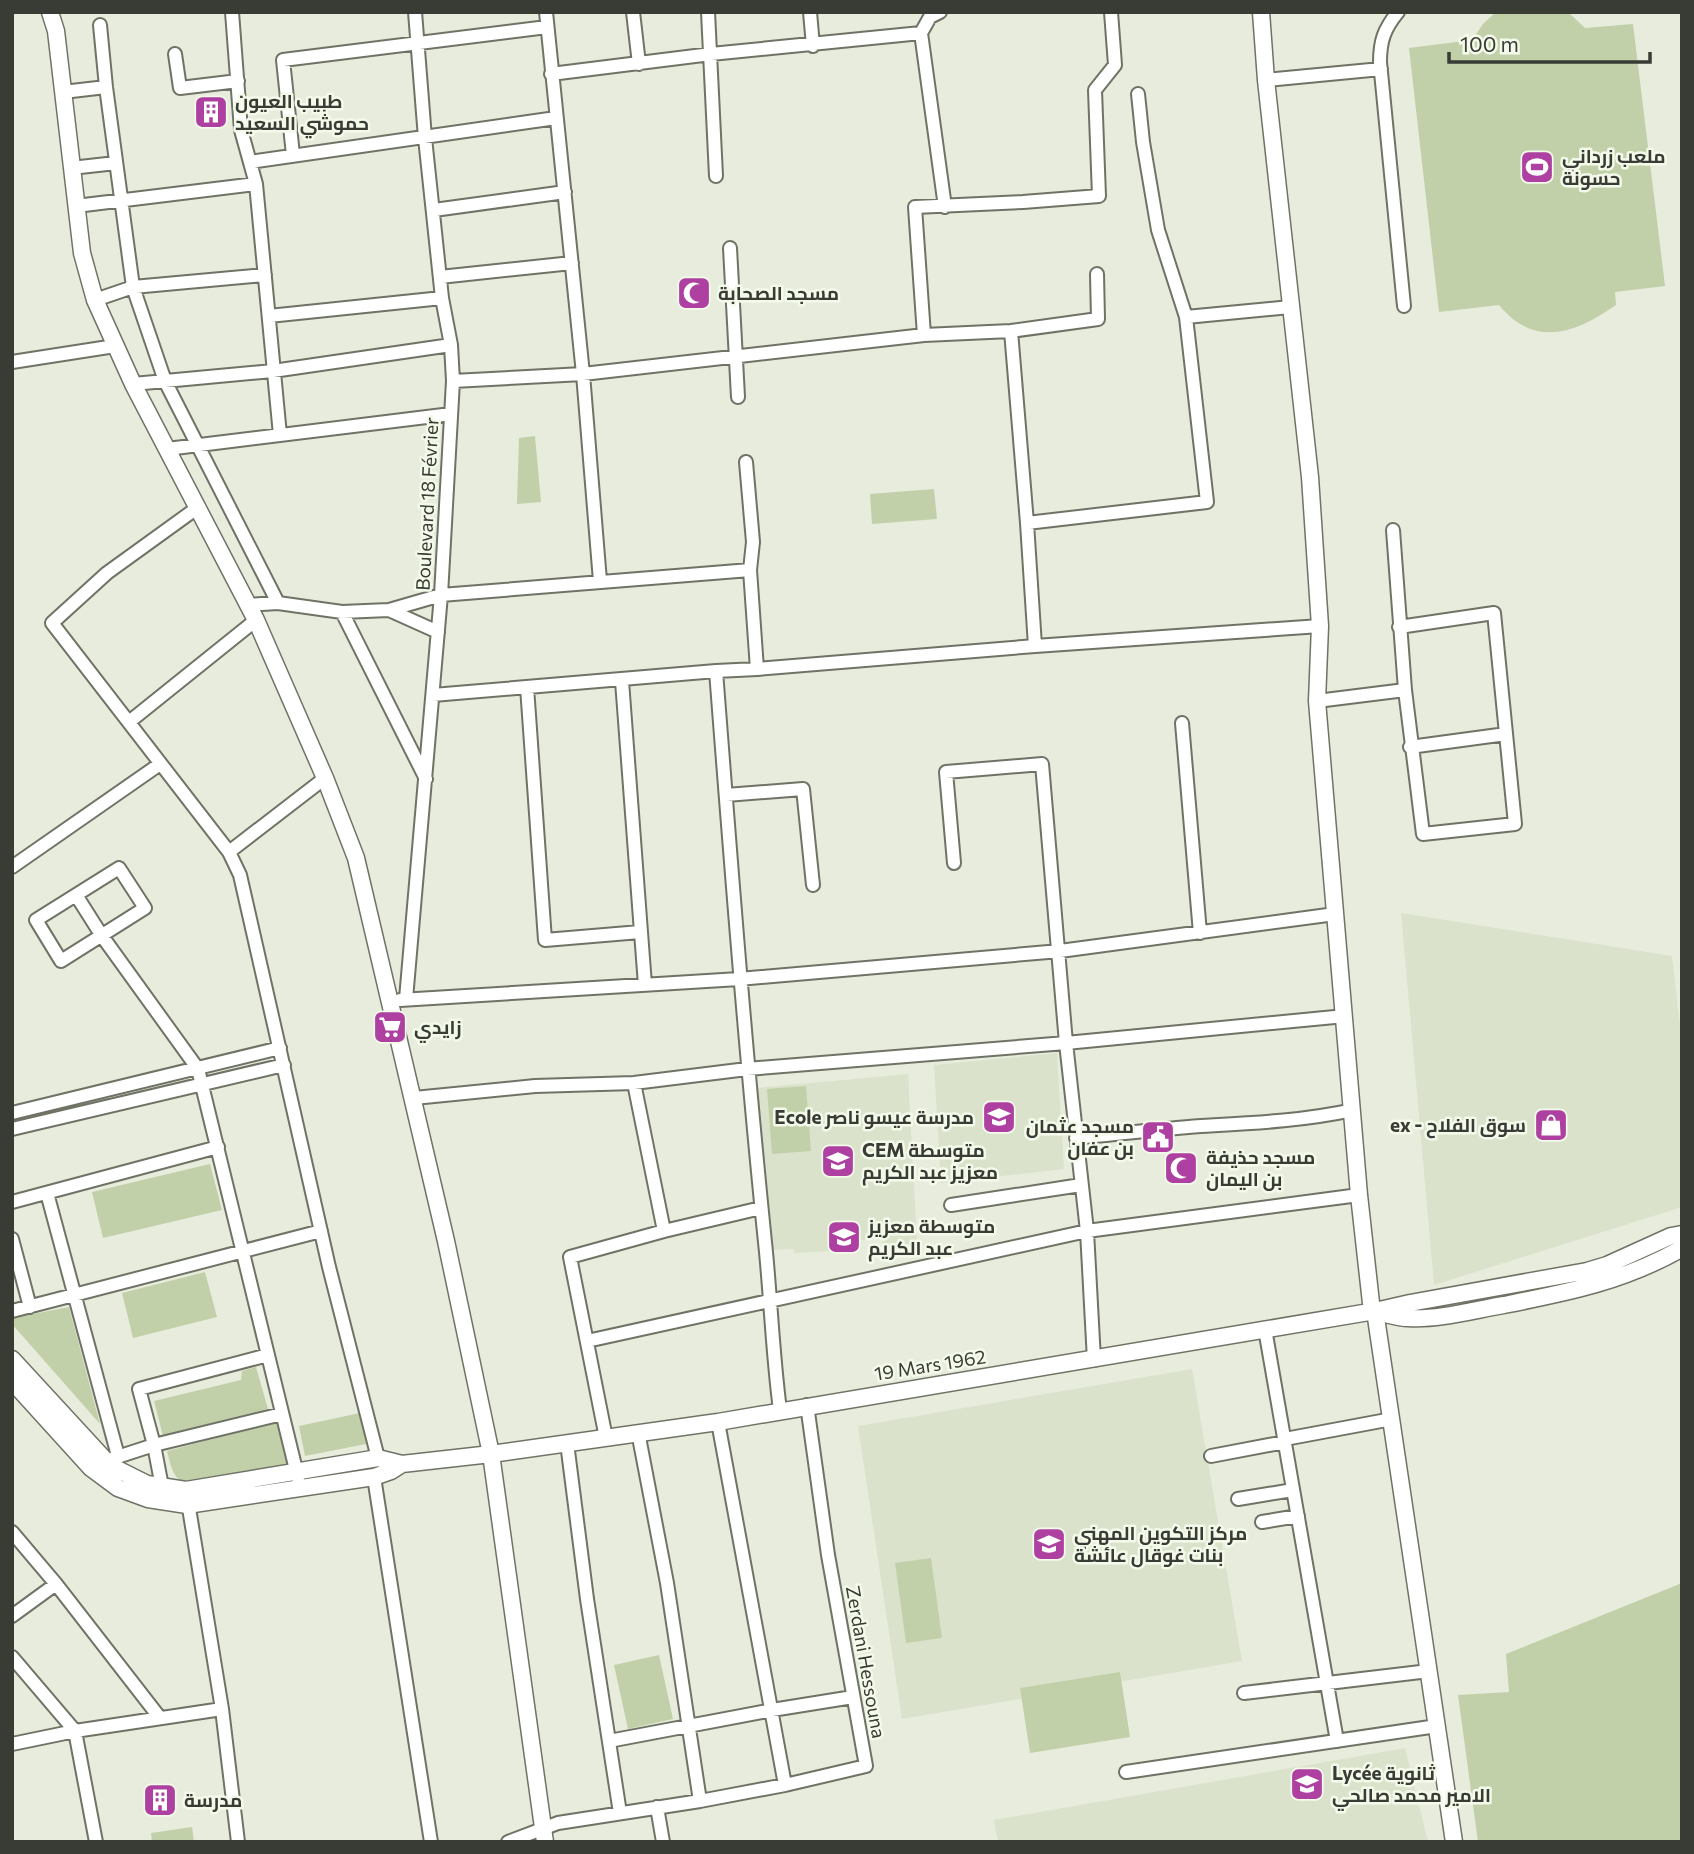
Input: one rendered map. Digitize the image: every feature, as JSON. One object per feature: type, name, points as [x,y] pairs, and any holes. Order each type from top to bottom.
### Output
[{"type":"street","points":[[50,12],[56,32],[82,253],[94,300],[133,384],[252,612],[324,778],[356,858],[398,1001],[414,1098],[491,1454],[543,1835]]},
{"type":"street","points":[[56,32],[58,12]]},
{"type":"street","points":[[232,12],[241,130],[256,184],[280,435]]},
{"type":"street","name":"Boulevard 18 Février","points":[[398,1001],[426,780],[441,594],[453,382],[451,345],[442,298],[425,138],[415,12]]},
{"type":"street","points":[[546,12],[583,374],[600,581]]},
{"type":"street","points":[[634,12],[639,64]]},
{"type":"street","points":[[708,12],[716,176]]},
{"type":"street","points":[[810,12],[813,46]]},
{"type":"street","points":[[940,12],[930,17],[921,33],[944,206]]},
{"type":"street","points":[[924,335],[915,206],[1099,196],[1095,90],[1115,65],[1111,12]]},
{"type":"street","points":[[1261,12],[1266,80],[1310,477],[1320,626],[1317,701],[1359,1195],[1373,1312],[1454,1842]]},
{"type":"street","points":[[1398,12],[1387,25],[1380,41],[1404,306]]},
{"type":"street","points":[[100,25],[133,287],[165,381],[278,603]]},
{"type":"street","points":[[293,155],[283,60],[547,27]]},
{"type":"street","points":[[551,74],[711,54],[813,46],[921,33]]},
{"type":"street","points":[[175,54],[180,88],[238,81]]},
{"type":"street","points":[[1266,80],[1381,69]]},
{"type":"street","points":[[63,92],[106,87]]},
{"type":"street","points":[[1027,523],[1207,502],[1186,317],[1158,230],[1138,94]]},
{"type":"street","points":[[250,162],[556,118]]},
{"type":"street","points":[[71,168],[116,163]]},
{"type":"street","points":[[76,206],[256,184]]},
{"type":"street","points":[[434,210],[565,192]]},
{"type":"street","points":[[730,248],[738,397]]},
{"type":"street","points":[[440,277],[572,263]]},
{"type":"street","points":[[453,382],[583,374],[924,335],[1011,331],[1098,319],[1097,274]]},
{"type":"street","points":[[94,300],[133,287],[265,275]]},
{"type":"street","points":[[270,316],[442,298]]},
{"type":"street","points":[[1186,317],[1290,307]]},
{"type":"street","points":[[1011,331],[1035,646]]},
{"type":"street","points":[[133,384],[273,371],[451,345]]},
{"type":"street","points":[[12,362],[115,346]]},
{"type":"street","points":[[167,449],[451,414]]},
{"type":"street","points":[[746,462],[753,542],[750,570],[757,669]]},
{"type":"street","points":[[197,508],[107,573],[52,623],[235,863],[244,888],[321,1231],[377,1458]]},
{"type":"street","points":[[1392,530],[1399,627],[1410,747],[1423,834],[1515,824],[1494,613],[1399,627]]},
{"type":"street","points":[[129,722],[252,612],[278,603],[342,612],[389,610],[441,594],[750,570]]},
{"type":"street","points":[[389,610],[438,632]]},
{"type":"street","points":[[342,612],[426,780]]},
{"type":"street","points":[[433,695],[1035,646],[1320,626]]},
{"type":"street","points":[[716,671],[739,979],[771,1301],[773,1360],[780,1410]]},
{"type":"street","points":[[622,681],[645,985]]},
{"type":"street","points":[[527,687],[545,940],[639,932]]},
{"type":"street","points":[[1317,701],[1405,690]]},
{"type":"street","points":[[1182,723],[1200,933]]},
{"type":"street","points":[[1410,747],[1506,734]]},
{"type":"street","points":[[12,867],[160,764]]},
{"type":"street","points":[[954,863],[946,772],[1042,764],[1066,1043],[1087,1231],[1094,1360]]},
{"type":"street","points":[[229,852],[324,778]]},
{"type":"street","points":[[726,795],[803,789],[813,885]]},
{"type":"street","points":[[119,867],[145,908],[61,961],[36,920],[76,895],[119,867]]},
{"type":"street","points":[[76,895],[102,936],[198,1069],[298,1481]]},
{"type":"street","points":[[398,1001],[739,979],[1060,951],[1335,914]]},
{"type":"street","points":[[414,1098],[536,1086],[634,1083],[747,1069],[1066,1043],[1345,1016]]},
{"type":"street","points":[[12,1113],[280,1048]]},
{"type":"street","points":[[12,1129],[284,1065]]},
{"type":"street","points":[[634,1083],[664,1231]]},
{"type":"street","points":[[1076,1138],[1273,1122],[1353,1110]]},
{"type":"street","points":[[12,1202],[218,1147]]},
{"type":"street","points":[[951,1205],[1081,1185]]},
{"type":"street","points":[[47,1193],[76,1295],[105,1462]]},
{"type":"street","points":[[587,1340],[1087,1231],[1359,1195]]},
{"type":"street","points":[[606,1438],[570,1256],[761,1208]]},
{"type":"street","points":[[12,1311],[321,1231]]},
{"type":"street","name":"19 Mars 1962","points":[[402,1464],[718,1422],[1373,1312],[1587,1271],[1607,1265],[1671,1236],[1682,1234]]},
{"type":"street","points":[[12,1239],[30,1307]]},
{"type":"street","points":[[1373,1312],[1407,1318],[1440,1315],[1582,1289],[1650,1266],[1682,1246]]},
{"type":"street","points":[[1265,1329],[1337,1741]]},
{"type":"street","points":[[164,1495],[139,1389],[268,1355]]},
{"type":"street","points":[[12,1359],[105,1462],[118,1488],[133,1494],[187,1497],[298,1481],[374,1477],[402,1464]]},
{"type":"street","points":[[12,1381],[105,1462]]},
{"type":"street","name":"Zerdani Hessouna","points":[[508,1842],[620,1813],[785,1785],[866,1766],[828,1555],[807,1405]]},
{"type":"street","points":[[105,1462],[154,1445],[282,1414]]},
{"type":"street","points":[[1211,1456],[1391,1419]]},
{"type":"street","points":[[718,1422],[785,1785]]},
{"type":"street","points":[[638,1432],[667,1583],[700,1801]]},
{"type":"street","points":[[567,1443],[587,1599],[620,1813]]},
{"type":"street","points":[[298,1481],[377,1458],[402,1464]]},
{"type":"street","points":[[374,1477],[430,1842]]},
{"type":"street","points":[[1238,1499],[1293,1490]]},
{"type":"street","points":[[187,1497],[222,1709],[238,1842]]},
{"type":"street","points":[[1262,1522],[1298,1516]]},
{"type":"street","points":[[12,1532],[160,1718]]},
{"type":"street","points":[[12,1616],[56,1584]]},
{"type":"street","points":[[12,1657],[75,1731],[96,1842]]},
{"type":"street","points":[[1244,1693],[1429,1671]]},
{"type":"street","points":[[610,1741],[853,1697]]},
{"type":"street","points":[[12,1744],[75,1731],[222,1709]]},
{"type":"street","points":[[1126,1772],[1437,1726]]},
{"type":"street","points":[[657,1807],[663,1842]]},
{"type":"shaded area","name":"ex - سوق الفلاح","points":[[1401,913],[1672,956],[1682,1043],[1682,1207],[1434,1285]]},
{"type":"shaded area","name":"Ecole مدرسة عيسو ناصر","points":[[1057,1053],[1064,1169],[941,1183],[934,1065]]},
{"type":"shaded area","name":"CEM متوسطة معزيز عبد الكريم","points":[[908,1074],[917,1243],[897,1245],[897,1250],[883,1250],[882,1239],[859,1240],[858,1251],[854,1253],[849,1250],[794,1253],[794,1249],[772,1250],[756,1088]]},
{"type":"shaded area","name":"مركز التكوين المهني بنات غوقال عائشة","points":[[1192,1369],[1242,1661],[902,1719],[858,1426]]},
{"type":"shaded area","name":"Lycée ثانوية الامير محمد صالحي","points":[[1405,1748],[1428,1842],[998,1842],[994,1820]]},
{"type":"green space","name":"ملعب زرداني حسونة","points":[[1496,12],[1568,12],[1585,28],[1633,24],[1665,286],[1615,292],[1616,305],[1571,329],[1541,332],[1513,319],[1499,305],[1439,312],[1409,48],[1472,40]]},
{"type":"green space","points":[[535,436],[541,502],[517,504],[519,438]]},
{"type":"green space","points":[[934,489],[937,519],[872,524],[870,494]]},
{"type":"green space","points":[[806,1086],[811,1151],[772,1154],[767,1089]]},
{"type":"green space","points":[[210,1164],[222,1210],[103,1238],[92,1192]]},
{"type":"green space","points":[[205,1272],[217,1317],[133,1338],[122,1293]]},
{"type":"green space","points":[[69,1307],[100,1424],[12,1324],[12,1318]]},
{"type":"green space","points":[[256,1367],[268,1409],[265,1413],[164,1440],[154,1401],[241,1380],[242,1371]]},
{"type":"green space","points":[[360,1413],[366,1444],[305,1456],[299,1426]]},
{"type":"green space","points":[[283,1420],[294,1468],[188,1484],[179,1479],[173,1471],[167,1451]]},
{"type":"green space","points":[[931,1558],[942,1638],[906,1643],[895,1563]]},
{"type":"green space","points":[[1682,1583],[1682,1842],[1478,1842],[1458,1695],[1509,1692],[1506,1654]]},
{"type":"green space","points":[[659,1655],[673,1719],[628,1729],[614,1665]]},
{"type":"green space","points":[[1120,1672],[1130,1737],[1030,1753],[1020,1688]]},
{"type":"green space","points":[[192,1827],[194,1842],[152,1842],[151,1833]]},
{"type":"place","name":"طبيب العيون حموشي السعيد","points":[[211,112]]},
{"type":"place","name":"ملعب زرداني حسونة","points":[[1537,167]]},
{"type":"place","name":"مسجد الصحابة","points":[[694,293]]},
{"type":"place","name":"زايدي","points":[[390,1027]]},
{"type":"place","name":"Ecole مدرسة عيسو ناصر","points":[[999,1117]]},
{"type":"place","name":"ex - سوق الفلاح","points":[[1551,1125]]},
{"type":"place","name":"مسجد عثمان بن عفان","points":[[1158,1137]]},
{"type":"place","name":"CEM متوسطة معزيز عبد الكريم","points":[[838,1161]]},
{"type":"place","name":"مسجد حذيفة بن اليمان","points":[[1181,1168]]},
{"type":"place","name":"متوسطة معزيز عبد الكريم","points":[[844,1237]]},
{"type":"place","name":"مركز التكوين المهني بنات غوقال عائشة","points":[[1049,1544]]},
{"type":"place","name":"Lycée ثانوية الامير محمد صالحي","points":[[1307,1784]]},
{"type":"place","name":"مدرسة","points":[[160,1800]]}]
